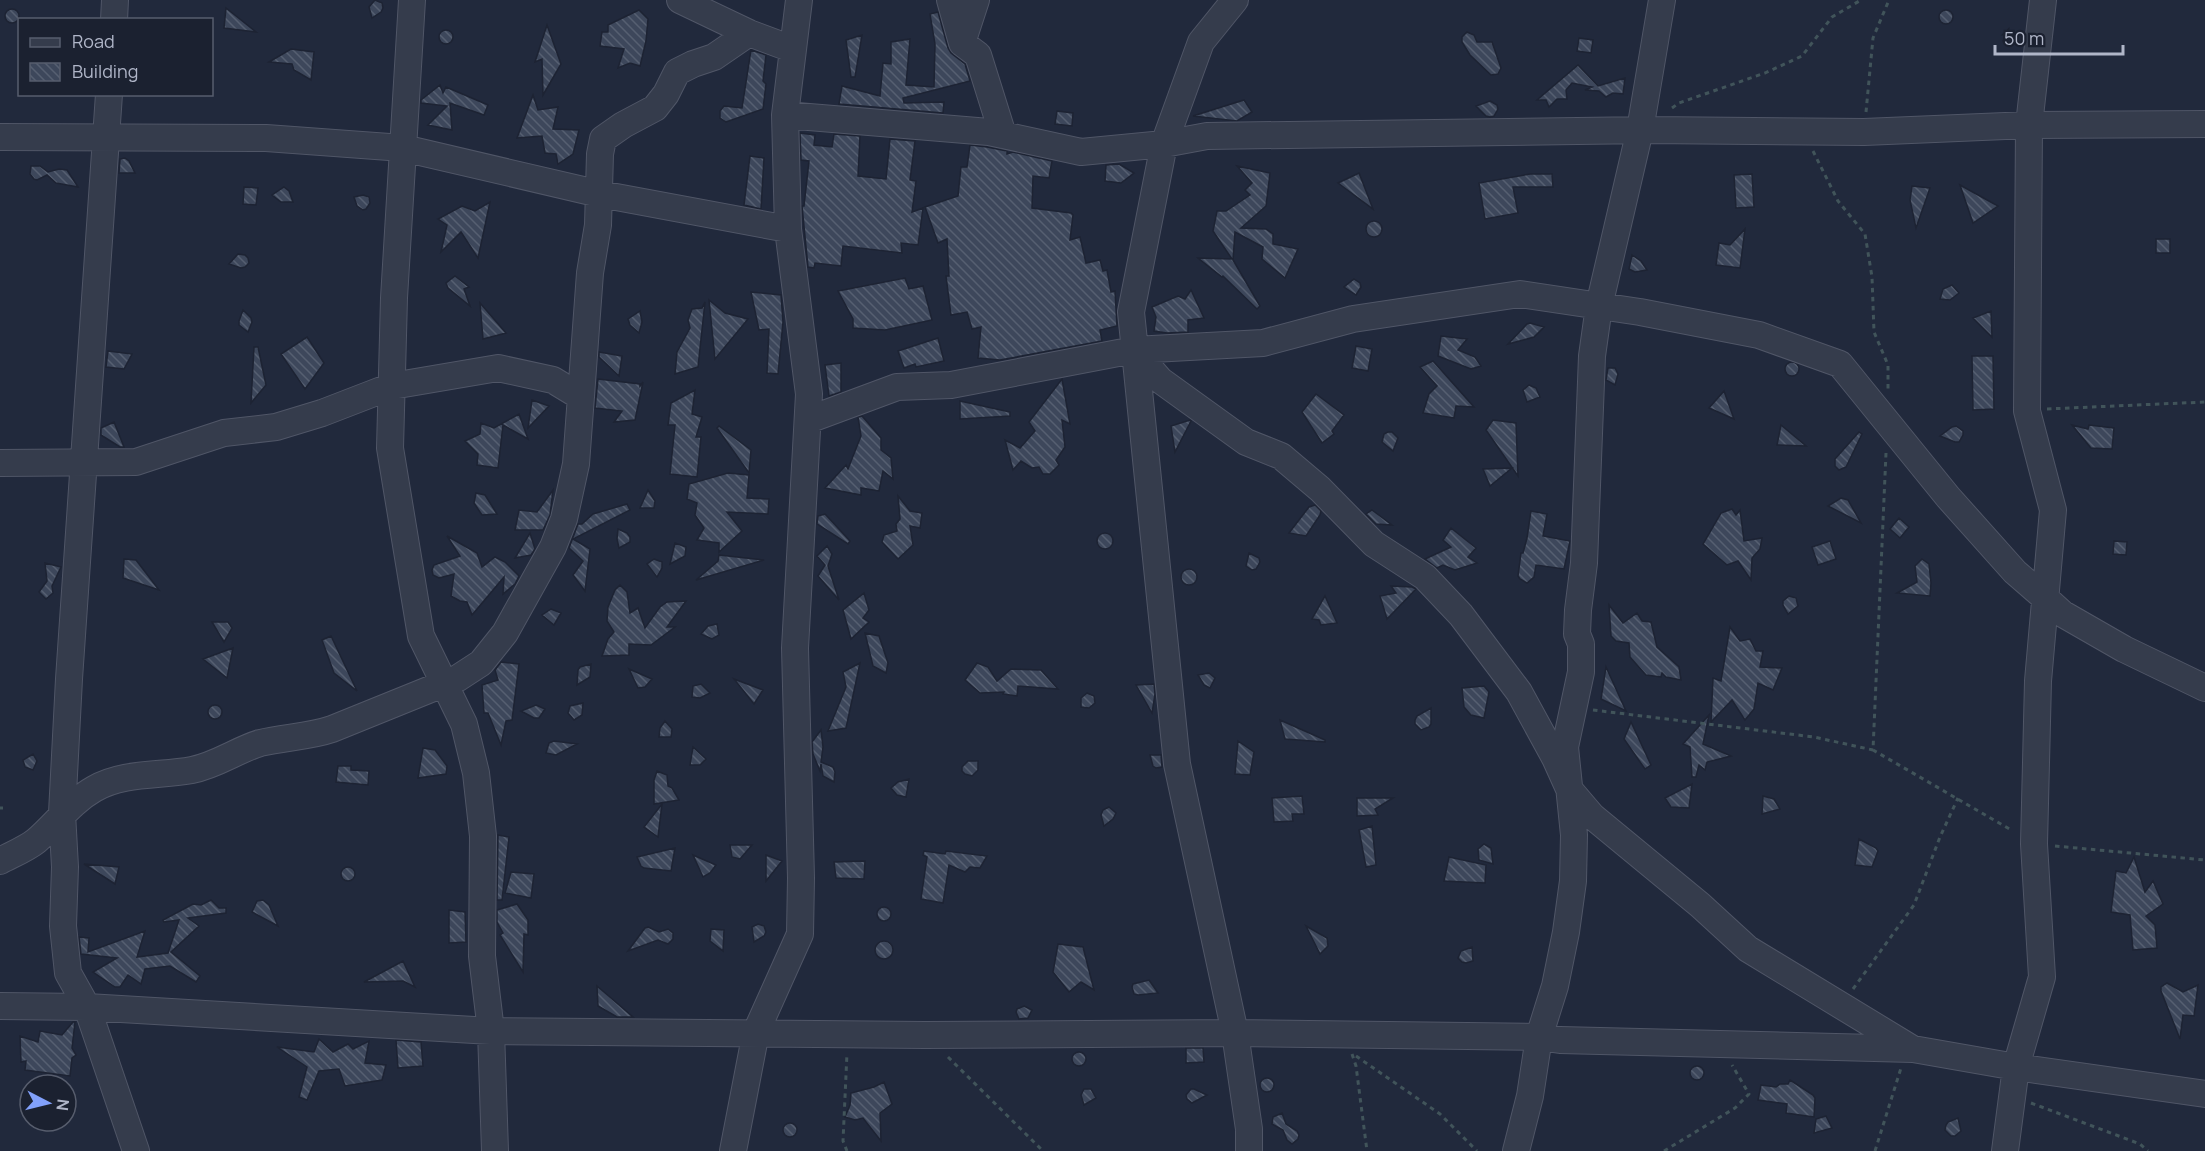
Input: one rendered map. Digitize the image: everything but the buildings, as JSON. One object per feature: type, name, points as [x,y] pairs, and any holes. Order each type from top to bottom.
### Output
[{"type":"street","points":[[114,18],[115,0]]},
{"type":"street","points":[[412,0],[394,298],[390,448],[422,636],[464,724],[476,773],[483,836],[482,956],[491,1031],[495,1151]]},
{"type":"street","points":[[680,0],[749,33],[792,49]]},
{"type":"street","points":[[733,1151],[756,1032],[800,934],[801,878],[795,648],[809,394],[788,229],[785,115],[799,0]]},
{"type":"street","points":[[950,0],[962,43],[978,55],[1003,135]]},
{"type":"street","points":[[962,43],[976,0]]},
{"type":"street","points":[[1235,0],[1201,42],[1164,144],[1131,312],[1177,764],[1235,1034],[1250,1129],[1249,1151]]},
{"type":"street","points":[[1516,1151],[1530,1096],[1539,1037],[1555,986],[1570,906],[1574,835],[1565,747],[1581,672],[1581,644],[1577,634],[1584,563],[1592,356],[1599,306],[1641,130],[1662,0]]},
{"type":"street","points":[[2005,1151],[2016,1067],[2042,976],[2034,844],[2038,681],[2053,510],[2027,411],[2029,125],[2043,0]]},
{"type":"street","points":[[0,861],[35,842],[62,813],[94,789],[113,781],[192,770],[212,765],[260,743],[313,735],[360,719],[458,678],[481,663],[505,633],[553,548],[572,490],[576,464],[590,273],[598,225],[600,154],[603,139],[656,108],[677,72],[714,57],[749,33]]},
{"type":"street","points":[[109,96],[69,680],[62,813],[63,926],[68,973],[87,1007],[136,1151]]},
{"type":"street","points":[[785,115],[989,132],[1082,152],[1164,144],[1207,136],[1641,130],[1864,132],[2029,125],[2205,124]]},
{"type":"street","points":[[0,137],[266,138],[403,148],[600,194],[788,229]]},
{"type":"street","points":[[808,420],[897,387],[951,385],[1134,350],[1263,343],[1353,319],[1520,294],[1759,335],[1840,364],[1948,498],[2015,572],[2063,614],[2124,648],[2205,688]]},
{"type":"street","points":[[1134,350],[1160,380],[1246,442],[1281,456],[1320,489],[1374,544],[1425,577],[1461,615],[1519,692],[1569,789],[1592,816],[1700,905],[1748,949],[1841,1005],[1908,1049]]},
{"type":"street","points":[[0,463],[136,462],[224,433],[276,427],[322,413],[392,386],[498,368],[553,380],[581,398]]},
{"type":"street","points":[[0,1006],[87,1007],[491,1031],[1539,1037],[1560,1041],[1908,1049],[2205,1094]]},
{"type":"path","points":[[1670,110],[1679,103],[1765,73],[1802,56],[1832,18],[1861,0]]},
{"type":"path","points":[[1864,132],[1873,38],[1889,0]]},
{"type":"path","points":[[1802,132],[1838,201],[1865,234],[1872,278],[1874,332],[1888,365],[1888,422],[1874,750]]},
{"type":"path","points":[[2027,411],[2064,407],[2205,402]]},
{"type":"path","points":[[1574,708],[1814,737],[1874,750],[2034,844],[2205,860]]},
{"type":"path","points":[[1841,1005],[1914,905],[1940,837],[1958,798]]},
{"type":"path","points":[[847,1151],[843,1141],[845,1070],[849,1034]]},
{"type":"path","points":[[925,1035],[1043,1151]]},
{"type":"path","points":[[1664,1151],[1735,1108],[1749,1094],[1732,1065],[1740,1054],[1742,1045]]},
{"type":"path","points":[[1875,1151],[1908,1049]]},
{"type":"path","points":[[1367,1151],[1356,1066],[1352,1053],[1440,1114],[1477,1151]]},
{"type":"path","points":[[2012,1095],[2140,1144],[2148,1151]]}]
